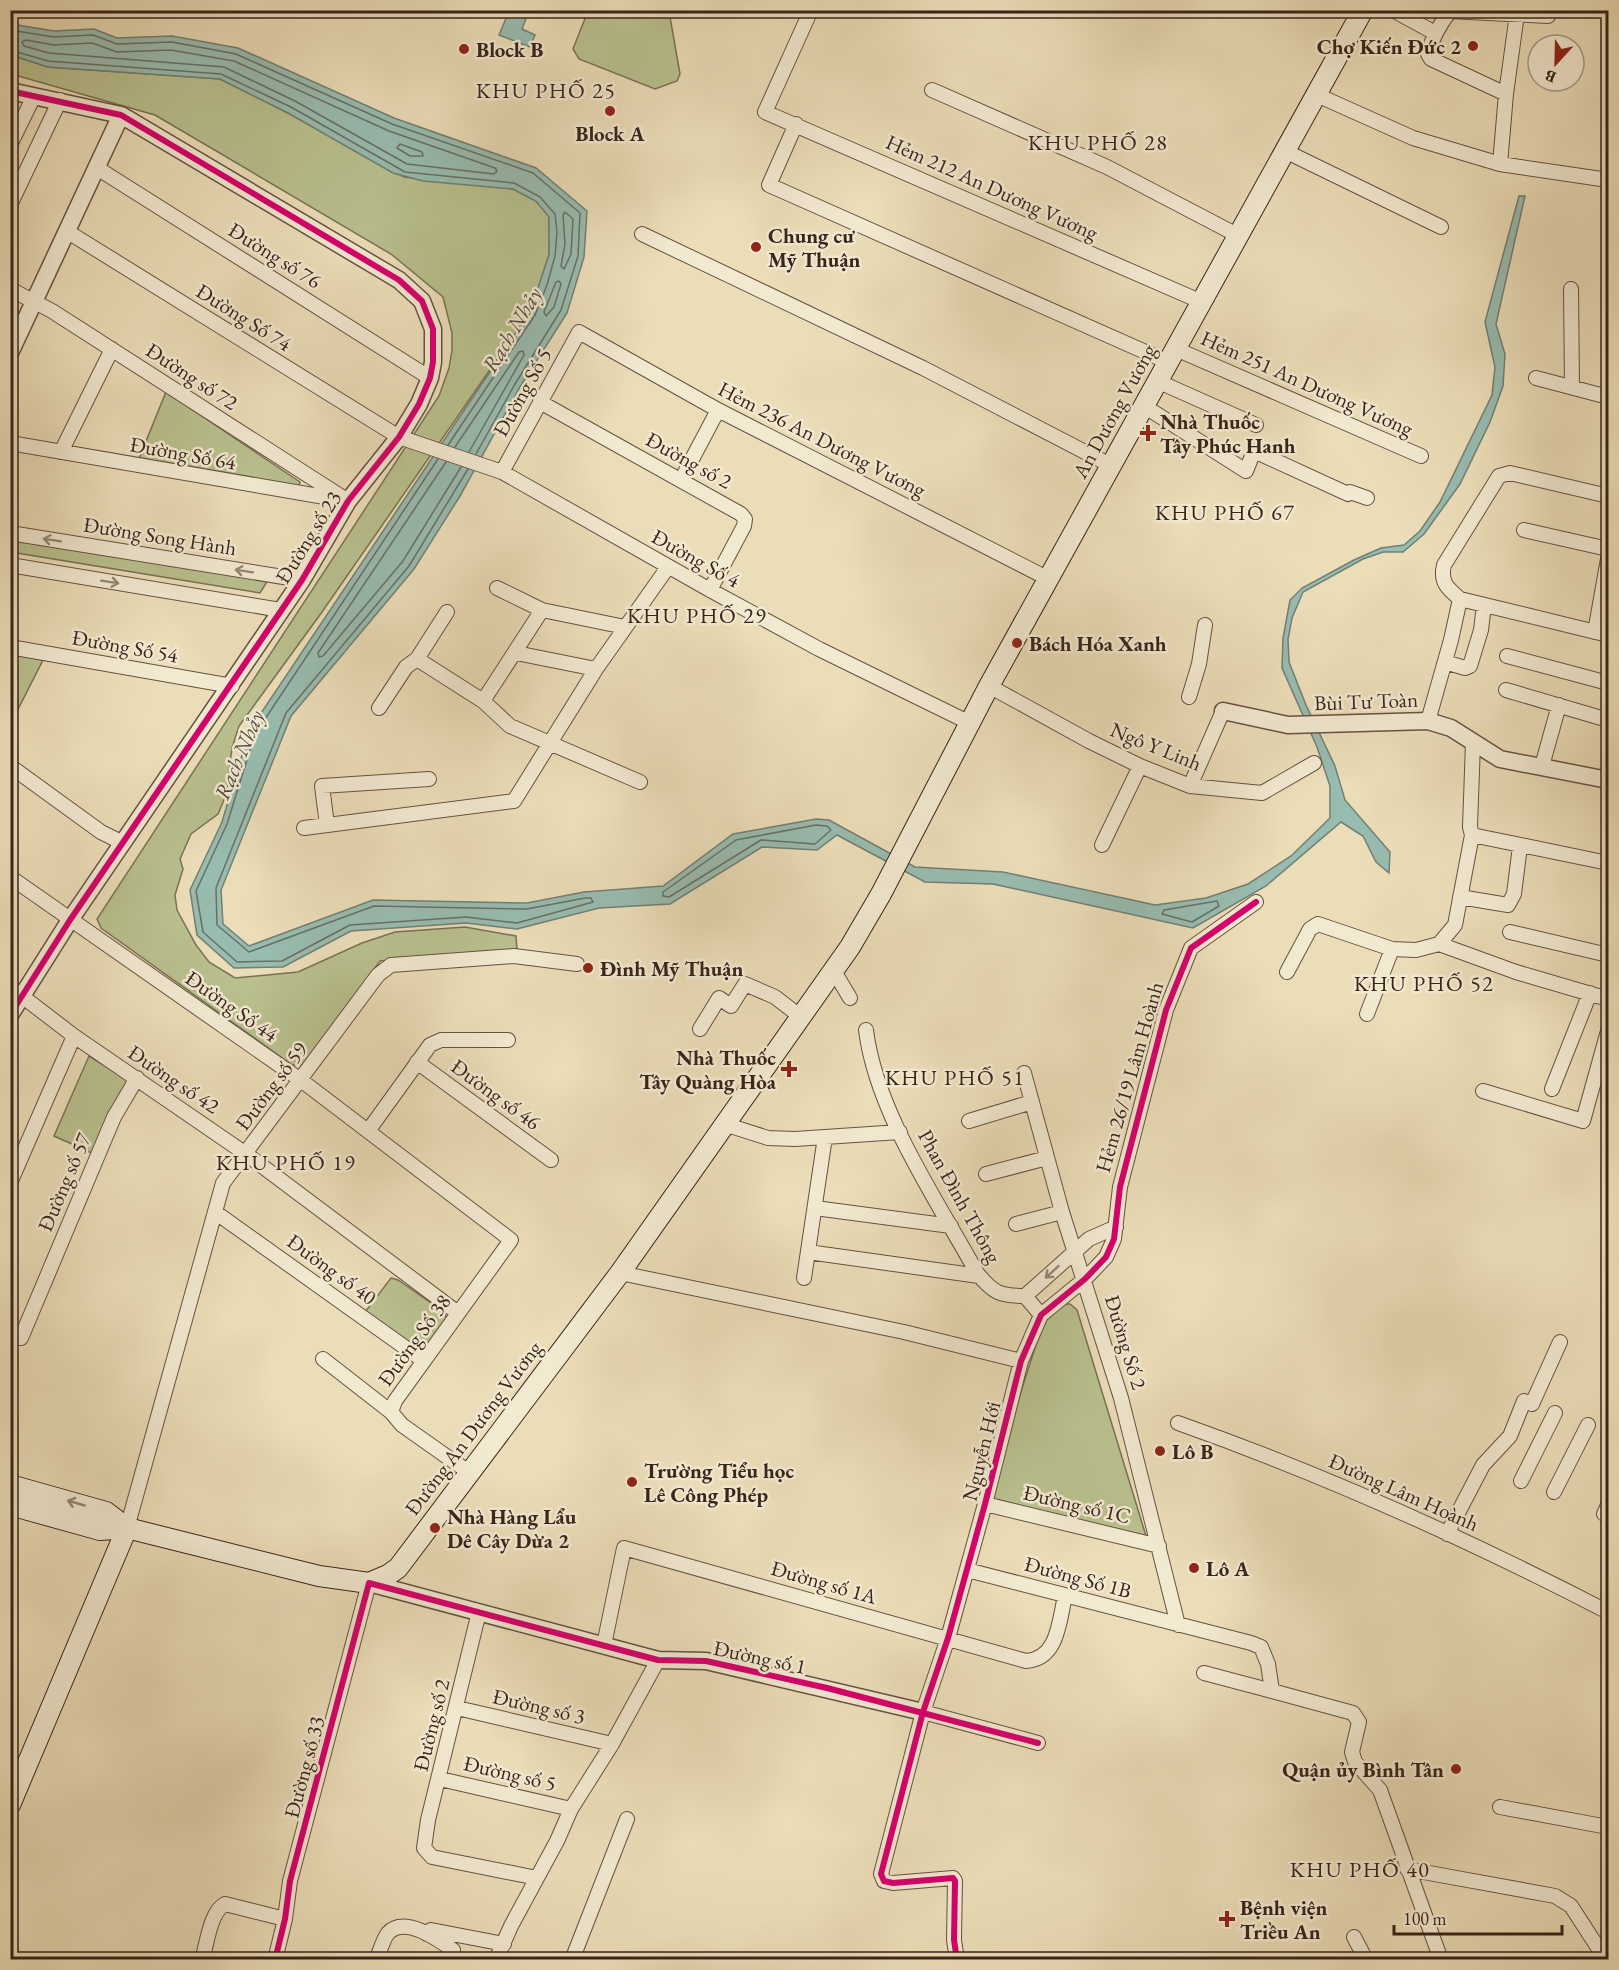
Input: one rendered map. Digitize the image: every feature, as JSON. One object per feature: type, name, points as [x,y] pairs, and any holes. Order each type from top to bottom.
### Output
[{"type":"main road","name":"An Dương Vương","points":[[909,836],[989,686],[1363,10]]},
{"type":"main road","name":"Đường An Dương Vương","points":[[369,1583],[398,1568],[620,1273],[834,971],[881,894],[909,836]]},
{"type":"main road","points":[[10,1485],[106,1512],[127,1528]]},
{"type":"main road","points":[[10,1505],[100,1530],[127,1528],[319,1576],[369,1583]]},
{"type":"main road","points":[[10,1805],[127,1528]]},
{"type":"street","name":"Hẻm 212 An Dương Vương","points":[[811,10],[765,112],[1202,302]]},
{"type":"street","points":[[1393,10],[1435,33]]},
{"type":"street","points":[[1506,94],[1431,59],[1428,54],[1435,33],[1450,11],[1548,16]]},
{"type":"street","points":[[1500,164],[1506,94],[1517,14]]},
{"type":"street","points":[[932,90],[1107,167],[1239,236]]},
{"type":"street","name":"Đường số 23","points":[[10,91],[60,100],[121,116],[411,288],[422,301],[433,329],[434,344],[430,378],[422,398],[399,437],[348,501],[302,580],[232,686],[70,920],[17,992],[10,1015]]},
{"type":"street","points":[[1317,94],[1413,138],[1500,164],[1608,180]]},
{"type":"street","points":[[10,145],[34,96]]},
{"type":"street","points":[[10,205],[60,100]]},
{"type":"street","points":[[10,354],[121,116]]},
{"type":"street","name":"Hẻm 251 An Dương Vương","points":[[796,124],[769,184],[1172,356],[1421,456]]},
{"type":"street","points":[[1285,151],[1441,227]]},
{"type":"street","name":"Đường số 76","points":[[97,168],[430,378]]},
{"type":"street","name":"Đường Số 74","points":[[68,232],[399,437],[497,470]]},
{"type":"street","points":[[642,234],[913,363],[1112,466]]},
{"type":"street","name":"Đường số 72","points":[[10,289],[36,301],[348,501]]},
{"type":"street","points":[[1570,289],[1572,387]]},
{"type":"street","name":"Đường Số 5","points":[[497,470],[540,402],[579,332]]},
{"type":"street","name":"Hẻm 236 An Dương Vương","points":[[579,332],[718,410],[1049,579]]},
{"type":"street","points":[[61,452],[112,349]]},
{"type":"street","points":[[1536,378],[1608,397]]},
{"type":"street","points":[[1157,381],[1256,424]]},
{"type":"street","name":"Đường số 2","points":[[540,402],[741,514],[745,519],[710,590]]},
{"type":"street","points":[[1144,406],[1246,471],[1254,451],[1348,494],[1350,492],[1367,498]]},
{"type":"street","points":[[681,480],[718,410]]},
{"type":"street","name":"Đường Số 64","points":[[10,443],[348,501]]},
{"type":"street","name":"Đường Số 4","points":[[497,470],[819,649],[970,723]]},
{"type":"street","points":[[1608,496],[1503,474],[1495,479],[1444,565],[1442,575],[1444,584],[1460,599],[1602,634],[1608,558]]},
{"type":"street","points":[[1524,530],[1608,549]]},
{"type":"street","name":"Đường Song Hành","points":[[10,533],[302,580]]},
{"type":"street","points":[[10,565],[281,610]]},
{"type":"street","points":[[304,828],[514,801],[596,669],[669,567]]},
{"type":"street","points":[[497,588],[542,610],[625,627]]},
{"type":"street","points":[[1428,721],[1460,599]]},
{"type":"street","points":[[1445,662],[1465,668],[1470,666],[1481,630],[1484,605]]},
{"type":"street","points":[[483,701],[542,610]]},
{"type":"street","points":[[379,708],[406,667],[417,659],[447,612]]},
{"type":"street","points":[[1189,697],[1199,664],[1205,625]]},
{"type":"street","name":"Đường Số 54","points":[[10,647],[232,686]]},
{"type":"street","points":[[516,653],[596,669]]},
{"type":"street","points":[[1507,656],[1608,683]]},
{"type":"street","points":[[417,659],[483,701],[510,726],[640,782]]},
{"type":"street","name":"Ngô Y Linh","points":[[989,686],[1140,766],[1190,786],[1262,793],[1314,763]]},
{"type":"street","points":[[1506,690],[1608,720]]},
{"type":"street","points":[[1542,766],[1559,705]]},
{"type":"street","points":[[1190,786],[1223,711]]},
{"type":"street","name":"Bùi Tư Toàn","points":[[1223,711],[1301,726],[1428,721],[1451,728],[1500,759],[1608,780]]},
{"type":"street","points":[[1287,972],[1313,926],[1318,924],[1392,949],[1416,950],[1438,944],[1455,925],[1472,835],[1470,827],[1473,743]]},
{"type":"street","points":[[10,766],[101,832],[123,843]]},
{"type":"street","points":[[1102,845],[1140,766]]},
{"type":"street","points":[[327,825],[322,786],[429,779]]},
{"type":"street","points":[[1472,835],[1608,863]]},
{"type":"street","points":[[1460,897],[1508,905],[1514,894],[1521,846]]},
{"type":"street","name":"Đường Số 44","points":[[10,877],[302,1081],[511,1240]]},
{"type":"street","name":"Hẻm 26/19 Lâm Hoành","points":[[1116,1227],[1120,1187],[1166,1010],[1191,948],[1256,902]]},
{"type":"street","points":[[1510,932],[1608,955]]},
{"type":"street","points":[[1438,944],[1516,972],[1608,999]]},
{"type":"street","points":[[1367,1014],[1392,949]]},
{"type":"street","name":"Đường số 59","points":[[127,1528],[223,1183],[302,1081],[378,975],[391,965],[514,956],[578,964]]},
{"type":"street","points":[[834,971],[850,998]]},
{"type":"street","points":[[700,1029],[719,998],[730,1006],[745,984],[775,997],[801,1017]]},
{"type":"street","name":"Đường số 42","points":[[17,992],[74,1036],[246,1154],[458,1313]]},
{"type":"street","points":[[1552,1089],[1590,993]]},
{"type":"street","name":"Phan Đình Thông","points":[[866,1030],[870,1059],[900,1132],[980,1276],[1002,1296],[1025,1296]]},
{"type":"street","points":[[1483,1091],[1583,1121],[1608,1031]]},
{"type":"street","points":[[10,1183],[74,1036]]},
{"type":"street","points":[[368,1131],[430,1045],[441,1040],[508,1040]]},
{"type":"street","name":"Đường số 46","points":[[417,1062],[551,1160]]},
{"type":"street","name":"Đường Số 2","points":[[1024,1073],[1062,1212],[1121,1398],[1178,1625]]},
{"type":"street","name":"Đường số 57","points":[[21,1338],[114,1117],[137,1078]]},
{"type":"street","points":[[969,1122],[1032,1102]]},
{"type":"street","name":"Phan Đình Thông","points":[[724,1124],[768,1138],[900,1132]]},
{"type":"street","points":[[804,1278],[825,1137]]},
{"type":"street","points":[[986,1174],[1047,1158]]},
{"type":"street","points":[[814,1208],[951,1226]]},
{"type":"street","name":"Đường số 40","points":[[215,1212],[424,1361]]},
{"type":"street","points":[[1016,1224],[1062,1212]]},
{"type":"street","points":[[1041,1316],[1025,1296],[1089,1239],[1116,1227]]},
{"type":"street","name":"Nguyễn Hới","points":[[957,1959],[954,1940],[955,1881],[953,1878],[893,1883],[884,1881],[881,1874],[923,1712],[948,1638],[967,1570],[1021,1361],[1041,1316],[1085,1279],[1106,1257],[1114,1239],[1116,1227]]},
{"type":"street","name":"Đường Số 38","points":[[470,1473],[402,1425],[391,1412],[424,1361],[511,1240]]},
{"type":"street","points":[[808,1252],[980,1276]]},
{"type":"street","points":[[620,1273],[904,1332],[1021,1361]]},
{"type":"street","points":[[1447,1534],[1484,1465],[1510,1436],[1560,1342]]},
{"type":"street","points":[[323,1359],[391,1412]]},
{"type":"street","points":[[1521,1481],[1555,1413]]},
{"type":"street","name":"Đường Lâm Hoành","points":[[1178,1423],[1270,1456],[1522,1567],[1608,1612]]},
{"type":"street","points":[[1554,1492],[1588,1425]]},
{"type":"street","name":"Đường số 1C","points":[[985,1504],[1159,1546]]},
{"type":"street","name":"Đường số 1A","points":[[604,1645],[624,1548],[1026,1661],[1039,1660],[1051,1649],[1065,1596]]},
{"type":"street","name":"Đường Số 1B","points":[[967,1570],[1261,1647],[1268,1664],[1272,1691]]},
{"type":"street","name":"Đường số 1","points":[[369,1583],[658,1660],[706,1661],[923,1712],[1038,1743]]},
{"type":"street","name":"Đường số 33","points":[[275,1959],[285,1919],[290,1881],[369,1583]]},
{"type":"street","name":"Đường số 2","points":[[479,1612],[440,1779],[428,1820],[424,1848],[432,1857],[537,1878]]},
{"type":"street","points":[[496,1959],[571,1809],[612,1744],[658,1660]]},
{"type":"street","points":[[1204,1673],[1353,1713],[1359,1722],[1352,1752],[1355,1762],[1380,1790],[1441,1959]]},
{"type":"street","name":"Đường số 3","points":[[457,1708],[612,1744]]},
{"type":"street","name":"Đường số 5","points":[[440,1779],[571,1809]]},
{"type":"street","points":[[1500,1807],[1608,1827]]},
{"type":"street","points":[[572,1959],[627,1819]]},
{"type":"street","points":[[1407,1869],[1555,1896],[1571,1906],[1606,1959]]},
{"type":"street","points":[[202,1959],[214,1920],[221,1906],[225,1904],[285,1919]]},
{"type":"street","points":[[376,1959],[388,1933],[397,1928],[410,1928],[427,1934],[451,1955],[459,1935]]},
{"type":"street","points":[[427,1934],[430,1930],[442,1931],[504,1944]]},
{"type":"street","points":[[1354,1937],[1366,1959]]},
{"type":"green space","points":[[588,11],[669,11],[680,74],[677,81],[655,89],[579,59],[573,49]]},
{"type":"green space","points":[[11,55],[48,67],[220,79],[288,113],[404,177],[513,189],[536,201],[549,216],[549,255],[530,312],[322,612],[239,726],[232,748],[226,795],[218,814],[191,834],[180,859],[183,869],[175,895],[177,910],[196,945],[209,962],[235,978],[298,972],[362,943],[395,932],[465,927],[516,936],[517,950],[380,961],[305,1065],[292,1065],[101,928],[97,919],[439,396],[449,368],[452,350],[452,333],[443,297],[391,254],[155,115],[11,74]]},
{"type":"green space","points":[[166,392],[300,482],[298,489],[138,461]]},
{"type":"green space","points":[[10,538],[268,580],[260,593],[11,552]]},
{"type":"green space","points":[[10,654],[43,660],[11,723]]},
{"type":"green space","points":[[89,1056],[136,1085],[103,1158],[54,1136]]},
{"type":"green space","points":[[391,1278],[398,1280],[444,1312],[447,1319],[423,1349],[418,1350],[365,1312]]},
{"type":"green space","points":[[1063,1304],[1070,1304],[1077,1310],[1146,1536],[1142,1539],[992,1498],[989,1491],[1044,1320]]},
{"type":"water","points":[[509,11],[529,11],[522,29],[535,35],[530,47],[499,35]]},
{"type":"water","points":[[11,24],[54,31],[94,29],[117,38],[172,36],[238,48],[394,118],[536,168],[587,211],[584,257],[567,313],[520,387],[460,496],[414,569],[291,716],[221,890],[223,924],[249,946],[373,900],[527,903],[584,892],[663,886],[733,834],[816,819],[829,820],[915,867],[1003,872],[1155,905],[1206,898],[1248,884],[1291,856],[1330,818],[1330,786],[1317,747],[1282,668],[1283,638],[1290,600],[1302,588],[1354,560],[1381,548],[1404,545],[1420,531],[1440,502],[1492,395],[1495,367],[1485,322],[1519,196],[1525,196],[1496,324],[1505,354],[1503,386],[1490,422],[1460,484],[1424,534],[1403,552],[1383,552],[1363,559],[1303,592],[1292,618],[1288,639],[1289,662],[1306,705],[1335,766],[1345,800],[1390,852],[1389,873],[1376,862],[1363,836],[1341,822],[1266,886],[1193,928],[993,884],[925,882],[837,835],[817,850],[762,847],[670,904],[599,908],[517,929],[466,923],[351,931],[283,967],[234,968],[197,935],[190,890],[222,822],[249,731],[530,312],[549,255],[549,217],[536,201],[513,189],[423,181],[393,173],[288,113],[220,79],[48,67],[11,55]]},
{"type":"cycle path","points":[[10,91],[121,115],[399,280],[422,301],[433,329],[433,362],[430,378],[419,404],[399,437],[348,501],[302,580],[70,920],[10,1015]]},
{"type":"cycle path","points":[[957,1960],[954,1940],[955,1881],[953,1878],[893,1883],[884,1881],[881,1874],[923,1712],[948,1638],[985,1504],[1021,1361],[1041,1315],[1085,1279],[1106,1257],[1114,1239],[1120,1187],[1166,1010],[1191,948],[1256,902]]},
{"type":"cycle path","points":[[275,1960],[285,1919],[290,1881],[369,1583],[658,1660],[706,1661],[827,1688],[1038,1743]]},
{"type":"place","name":"Chợ Kiến Đức 2","points":[[1473,46]]},
{"type":"place","name":"Block B","points":[[464,49]]},
{"type":"place","name":"Block A","points":[[610,111]]},
{"type":"place","name":"Chung cư Mỹ Thuận","points":[[756,247]]},
{"type":"place","name":"Nhà Thuốc Tây Phúc Hanh","points":[[1148,433]]},
{"type":"place","name":"Bách Hóa Xanh","points":[[1017,643]]},
{"type":"place","name":"Đình Mỹ Thuận","points":[[588,968]]},
{"type":"place","name":"Nhà Thuốc Tây Quàng Hòa","points":[[789,1069]]},
{"type":"place","name":"Lô B","points":[[1160,1451]]},
{"type":"place","name":"Trường Tiểu học Lê Công Phép","points":[[632,1482]]},
{"type":"place","name":"Nhà Hàng Lẩu Dê Cây Dừa 2","points":[[435,1528]]},
{"type":"place","name":"Lô A","points":[[1194,1568]]},
{"type":"place","name":"Quận ủy Bình Tân","points":[[1456,1769]]},
{"type":"place","name":"Bệnh viện Triều An","points":[[1227,1919]]},
{"type":"district","name":"KHU PHỐ 25","points":[[546,90]]},
{"type":"district","name":"KHU PHỐ 28","points":[[1098,142]]},
{"type":"district","name":"KHU PHỐ 67","points":[[1225,512]]},
{"type":"district","name":"KHU PHỐ 29","points":[[697,615]]},
{"type":"district","name":"KHU PHỐ 52","points":[[1424,983]]},
{"type":"district","name":"KHU PHỐ 51","points":[[955,1077]]},
{"type":"district","name":"KHU PHỐ 19","points":[[286,1162]]},
{"type":"district","name":"KHU PHỐ 40","points":[[1360,1869]]},
{"type":"water label","name":"Rạch Nhảy","points":[[512,330]]},
{"type":"water label","name":"Rạch Nhảy","points":[[239,755]]}]
